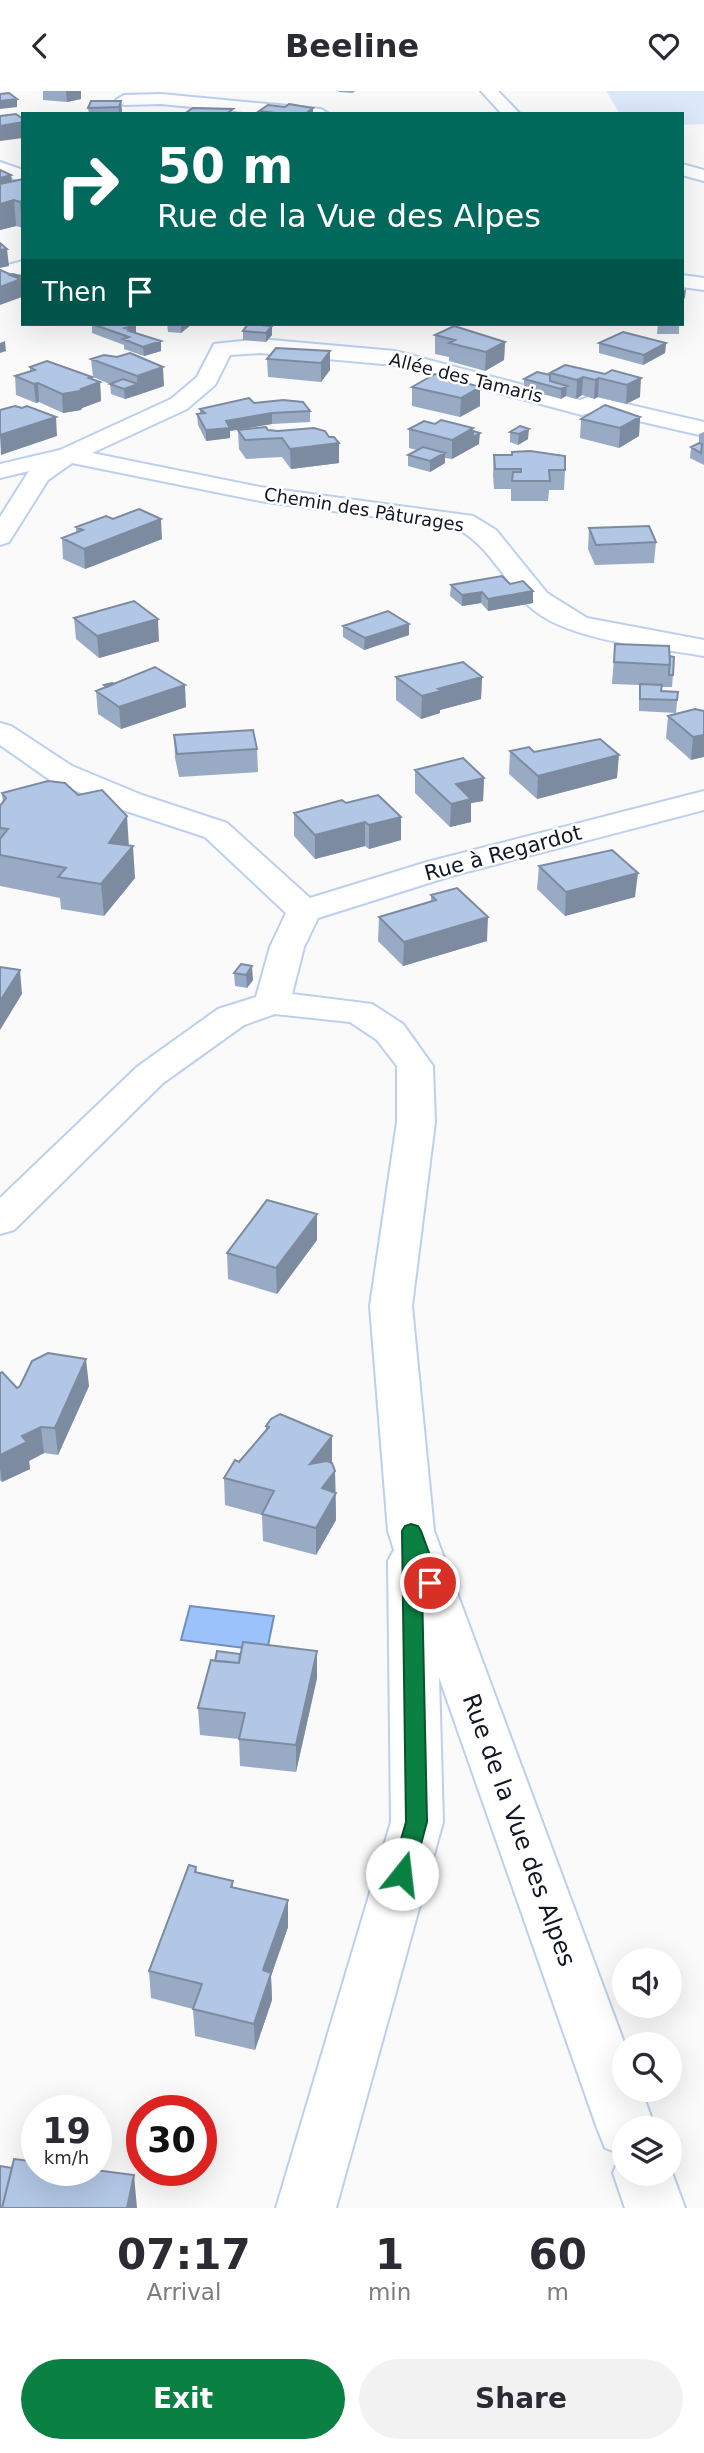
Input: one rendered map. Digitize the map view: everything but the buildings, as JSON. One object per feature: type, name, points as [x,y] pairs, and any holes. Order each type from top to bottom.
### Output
[{"type":"street","points":[[489,91],[510,112]]},
{"type":"street","points":[[124,100],[161,99],[300,112]]},
{"type":"street","points":[[0,167],[21,176]]},
{"type":"street","points":[[684,170],[704,177]]},
{"type":"street","points":[[684,184],[704,177]]},
{"type":"street","points":[[0,273],[21,255]]},
{"type":"street","points":[[684,281],[704,284]]},
{"type":"street","points":[[0,537],[39,475],[68,455],[179,404],[207,380],[222,349],[208,341],[204,332]]},
{"type":"street","name":"Allée des Tamaris","points":[[222,349],[260,346],[395,358],[583,408],[592,403],[704,429]]},
{"type":"street","points":[[0,471],[68,455]]},
{"type":"street","name":"Chemin des Pâturages","points":[[68,455],[260,494],[464,521],[487,535],[537,599],[579,625],[704,647]]},
{"type":"street","points":[[0,732],[61,773],[131,802],[216,830],[304,911],[287,947],[272,1003]]},
{"type":"street","name":"Rue à Regardot","points":[[304,911],[439,869],[704,800]]},
{"type":"street","name":"Rue de la Vue des Alpes","points":[[0,1221],[150,1075],[231,1017],[272,1003],[359,1012],[390,1032],[415,1066],[416,1122],[391,1306],[411,1531],[416,1822],[306,2208]]},
{"type":"street","name":"Rue de la Vue des Alpes","points":[[411,1531],[622,2116]]},
{"type":"street","points":[[647,2186],[655,2208]]},
{"type":"shaded area","points":[[606,91],[704,91],[704,124],[684,125],[684,112],[619,112]]},
{"type":"water","points":[[190,1606],[274,1616],[267,1651],[181,1640]]},
{"type":"route","points":[[402,1874],[416,1822],[411,1531],[430,1583]]}]
